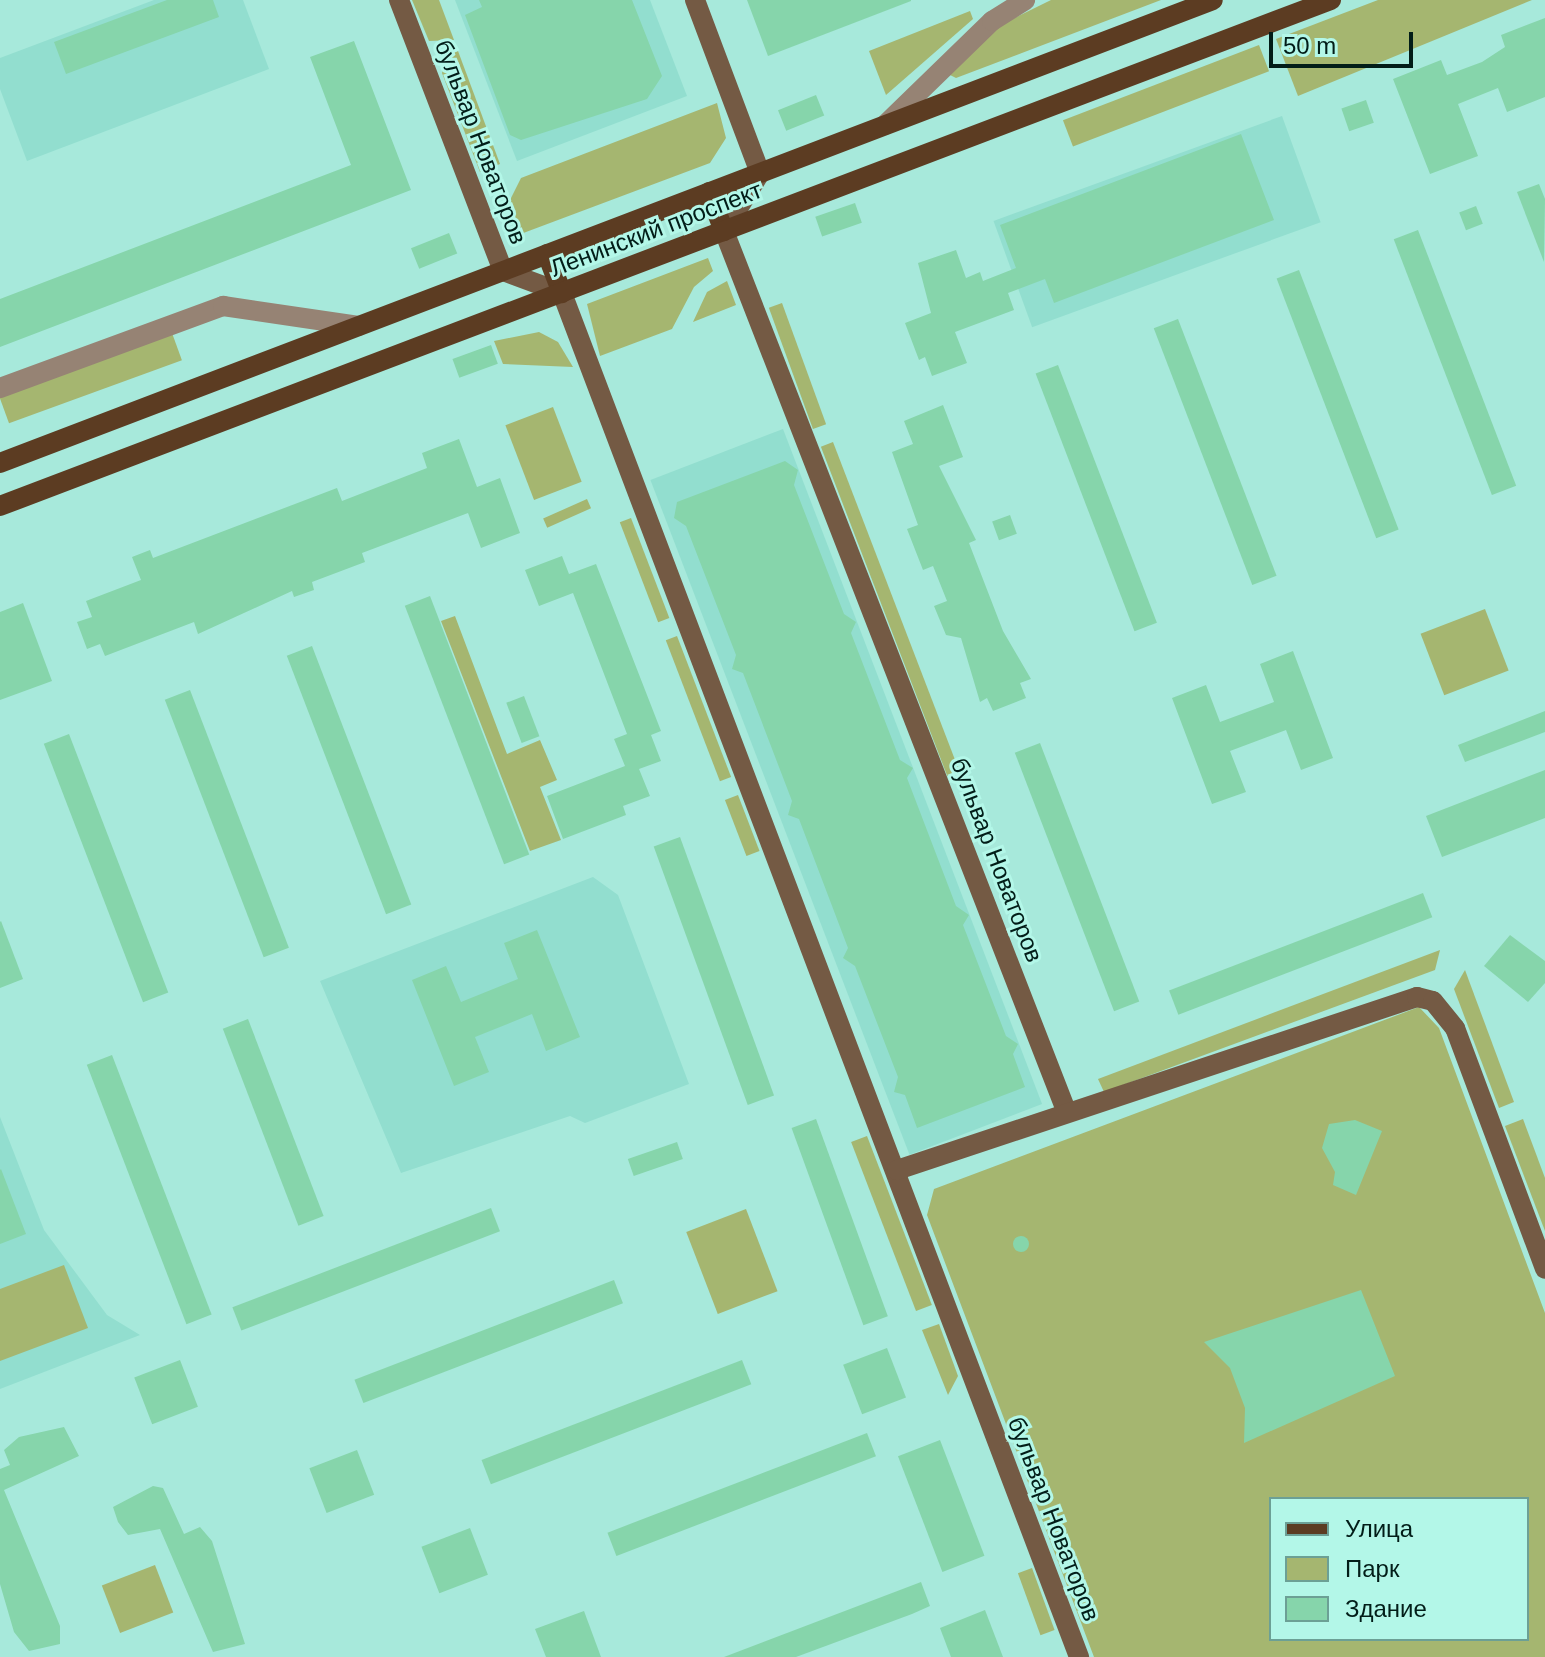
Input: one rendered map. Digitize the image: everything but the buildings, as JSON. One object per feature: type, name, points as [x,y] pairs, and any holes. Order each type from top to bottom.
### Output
[{"type":"main road","name":"Ленинский проспект","points":[[0,463],[1213,0]]},
{"type":"main road","name":"Ленинский проспект","points":[[0,506],[1331,0]]},
{"type":"main road","points":[[709,192],[724,231]]},
{"type":"main road","points":[[547,254],[562,293]]},
{"type":"street","name":"бульвар Новаторов","points":[[399,0],[503,271],[562,293],[897,1170],[1079,1657]]},
{"type":"street","points":[[695,0],[760,173],[724,231]]},
{"type":"street","points":[[884,125],[992,21],[1025,0]]},
{"type":"street","name":"бульвар Новаторов","points":[[724,231],[1067,1113]]},
{"type":"street","points":[[0,388],[223,306],[359,326]]},
{"type":"street","points":[[897,1170],[1399,1000],[1433,1001],[1455,1028],[1545,1269]]},
{"type":"shaded area","points":[[154,0],[243,0],[269,69],[27,161],[0,89],[0,58]]},
{"type":"shaded area","points":[[455,0],[650,0],[687,96],[517,161]]},
{"type":"shaded area","points":[[1282,116],[1321,222],[1032,327],[994,221]]},
{"type":"shaded area","points":[[783,429],[1042,1104],[910,1155],[650,480]]},
{"type":"shaded area","points":[[593,877],[618,895],[689,1084],[585,1123],[570,1116],[401,1173],[320,981]]},
{"type":"shaded area","points":[[0,1117],[44,1230],[107,1315],[140,1335],[0,1389]]},
{"type":"green space","points":[[412,0],[439,0],[454,40],[429,41]]},
{"type":"green space","points":[[1051,0],[1161,0],[956,78],[948,74],[996,27]]},
{"type":"green space","points":[[1378,0],[1532,0],[1298,96],[1276,39]]},
{"type":"green space","points":[[970,11],[973,19],[886,95],[869,51]]},
{"type":"green space","points":[[1259,45],[1269,71],[1073,146],[1063,120]]},
{"type":"green space","points":[[458,51],[500,164],[480,172],[442,73],[447,56]]},
{"type":"green space","points":[[717,103],[726,138],[710,163],[518,235],[505,229],[513,226],[508,204],[521,178]]},
{"type":"green space","points":[[708,258],[713,271],[694,287],[672,329],[600,356],[587,304]]},
{"type":"green space","points":[[727,281],[736,305],[693,322],[707,292]]},
{"type":"green space","points":[[782,303],[826,424],[813,429],[769,308]]},
{"type":"green space","points":[[539,332],[558,342],[573,367],[503,364],[494,341]]},
{"type":"green space","points":[[172,333],[182,360],[9,423],[0,396]]},
{"type":"green space","points":[[553,407],[582,482],[534,500],[505,425]]},
{"type":"green space","points":[[833,442],[960,772],[947,776],[821,447]]},
{"type":"green space","points":[[587,499],[591,508],[547,528],[543,519]]},
{"type":"green space","points":[[631,518],[669,618],[658,622],[620,522]]},
{"type":"green space","points":[[1485,609],[1509,671],[1444,695],[1421,634]]},
{"type":"green space","points":[[455,616],[507,754],[540,740],[557,780],[540,787],[561,840],[530,851],[441,621]]},
{"type":"green space","points":[[677,636],[731,777],[720,781],[666,640]]},
{"type":"green space","points":[[738,795],[760,851],[746,856],[725,800]]},
{"type":"green space","points":[[1440,950],[1435,970],[1104,1092],[1098,1079]]},
{"type":"green space","points":[[1465,970],[1514,1102],[1499,1108],[1454,989]]},
{"type":"green space","points":[[1419,1007],[1439,1028],[1545,1313],[1545,1657],[1094,1657],[927,1215],[934,1189]]},
{"type":"green space","points":[[1523,1119],[1545,1178],[1545,1231],[1505,1126]]},
{"type":"green space","points":[[867,1136],[932,1305],[916,1311],[851,1142]]},
{"type":"green space","points":[[746,1209],[778,1291],[718,1314],[686,1232]]},
{"type":"green space","points":[[64,1265],[88,1328],[0,1361],[0,1289]]},
{"type":"green space","points":[[939,1324],[958,1376],[948,1395],[922,1330]]},
{"type":"green space","points":[[155,1565],[173,1613],[120,1633],[102,1585]]},
{"type":"green space","points":[[1032,1568],[1055,1630],[1040,1635],[1018,1573]]}]
